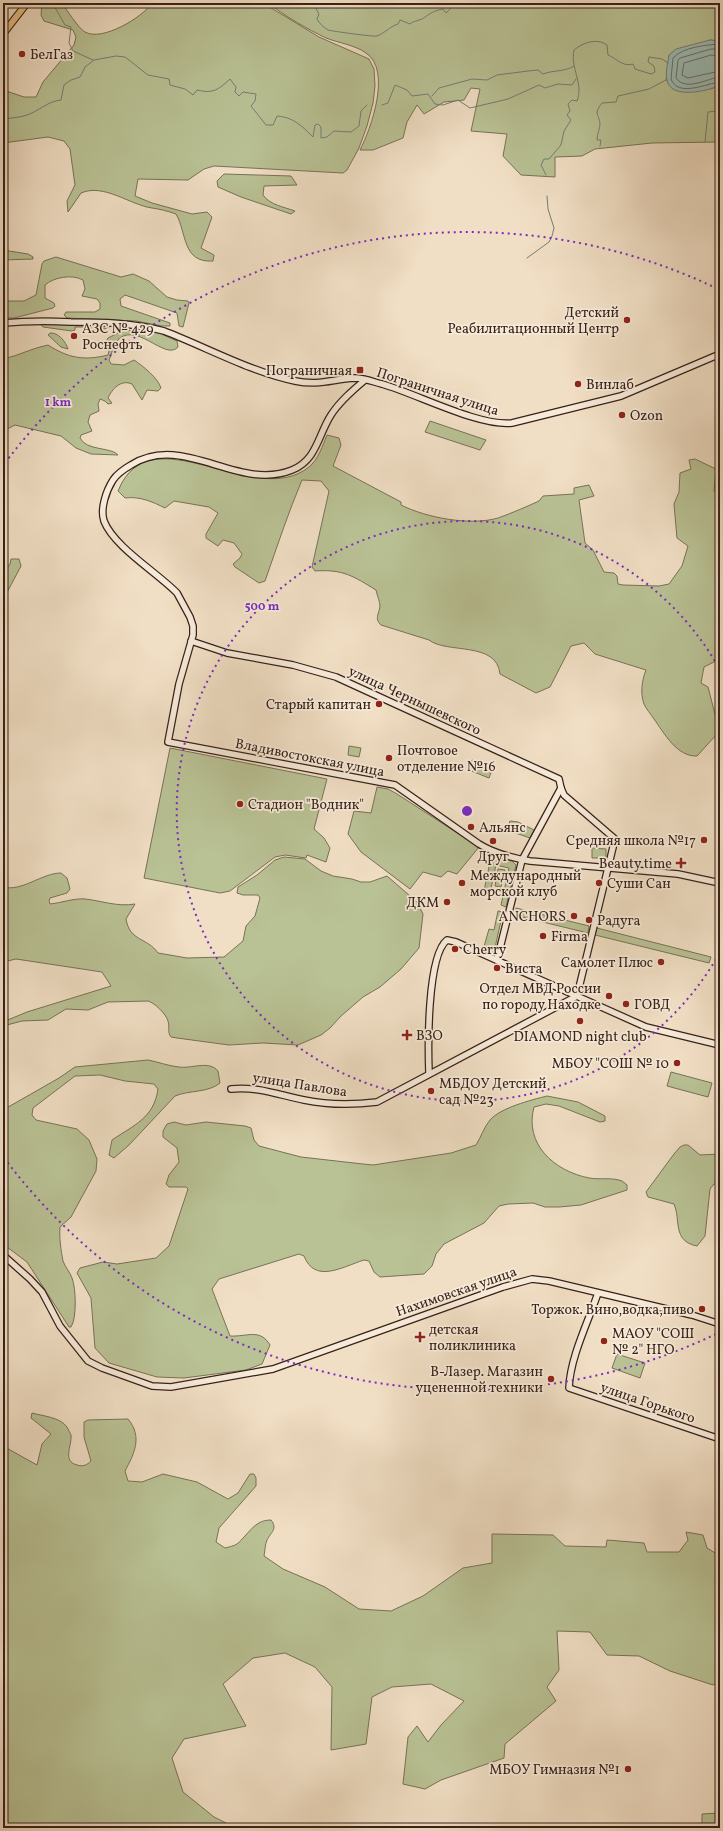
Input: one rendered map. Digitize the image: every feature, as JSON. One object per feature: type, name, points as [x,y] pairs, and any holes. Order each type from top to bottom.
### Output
[{"type":"main road","points":[[3,34],[27,3]]},
{"type":"main road","name":"Пограничная улица","points":[[3,323],[32,321],[136,324],[164,331],[260,370],[289,380],[315,383],[354,378],[365,380],[399,390],[490,422],[505,424],[611,399],[720,354]]},
{"type":"main road","points":[[191,641],[192,623],[180,597],[170,586],[125,547],[108,528],[104,521],[104,502],[114,478],[134,462],[162,454],[186,457],[249,474],[267,475],[291,470],[303,464],[310,457],[331,414],[341,402],[365,380]]},
{"type":"main road","name":"Владивостокская улица","points":[[191,641],[179,684],[168,742],[395,785],[487,849],[522,860],[678,874],[720,883]]},
{"type":"main road","name":"улица Чернышевского","points":[[191,641],[228,653],[293,665],[336,677],[555,776],[559,779],[561,788],[567,798],[615,839],[608,868]]},
{"type":"main road","points":[[497,960],[522,860],[561,788]]},
{"type":"main road","points":[[577,996],[608,868]]},
{"type":"main road","points":[[429,1073],[428,1055],[433,974],[443,945],[447,940],[497,960],[646,1026],[720,1045]]},
{"type":"main road","name":"улица Павлова","points":[[231,1089],[249,1088],[278,1092],[306,1100],[361,1104],[377,1102],[429,1073],[577,996]]},
{"type":"main road","name":"Нахимовская улица","points":[[3,1255],[42,1292],[60,1326],[88,1361],[102,1368],[152,1386],[164,1388],[274,1369],[526,1280],[542,1279],[692,1315],[720,1324]]},
{"type":"main road","name":"улица Горького","points":[[598,1293],[575,1359],[570,1376],[569,1388],[720,1439]]},
{"type":"green space","points":[[42,3],[62,3],[79,27],[85,32],[101,34],[111,31],[131,21],[147,9],[152,3],[263,3],[319,37],[369,59],[374,69],[375,86],[373,103],[359,148],[347,170],[343,173],[214,166],[204,169],[188,180],[138,179],[135,196],[152,203],[192,214],[207,212],[212,217],[201,248],[214,255],[213,261],[203,260],[196,257],[191,252],[176,214],[144,206],[99,191],[81,193],[68,212],[67,201],[75,185],[70,149],[64,141],[48,137],[3,143],[3,90],[24,97],[36,97],[43,82],[74,45],[76,37],[73,30],[44,21],[41,15]]},
{"type":"green space","points":[[268,3],[720,3],[720,41],[710,40],[669,55],[666,80],[711,89],[720,85],[720,142],[652,143],[595,149],[582,156],[555,157],[555,177],[521,175],[503,156],[507,134],[471,131],[480,89],[471,88],[464,100],[444,102],[424,114],[417,105],[407,122],[403,138],[373,150],[360,150],[374,115],[377,100],[378,72],[374,61],[362,50],[326,38]]},
{"type":"green space","points":[[224,174],[291,176],[297,185],[264,186],[263,195],[273,203],[295,211],[291,214],[241,197],[218,187],[217,181]]},
{"type":"green space","points":[[3,250],[28,254],[33,257],[33,259],[3,260]]},
{"type":"green space","points":[[56,257],[121,277],[133,274],[149,281],[167,297],[188,301],[189,303],[183,327],[179,326],[177,313],[125,295],[120,299],[121,306],[170,323],[170,326],[136,321],[67,318],[64,315],[66,312],[95,312],[100,309],[100,303],[97,299],[82,296],[85,289],[83,280],[74,277],[58,278],[45,285],[45,298],[54,303],[55,306],[53,308],[14,318],[3,318],[3,301],[24,301],[36,295],[42,264],[44,261]]},
{"type":"green space","points":[[39,323],[116,324],[104,329],[88,331],[84,327],[75,327],[75,330],[72,331],[43,327]]},
{"type":"green space","points":[[124,330],[157,332],[177,341],[178,347],[172,350],[166,349],[141,337],[132,335],[124,336],[116,342],[109,360],[111,364],[124,365],[134,360],[154,376],[161,388],[158,391],[147,390],[142,400],[132,384],[124,383],[114,388],[108,398],[112,403],[108,404],[100,399],[98,404],[99,411],[90,415],[88,422],[92,431],[81,435],[80,438],[88,445],[110,451],[118,455],[91,454],[76,448],[61,436],[15,425],[3,431],[3,359],[48,345],[62,353],[76,357],[91,358],[108,355],[109,351],[106,342],[108,338]]},
{"type":"green space","points":[[50,333],[56,334],[61,338],[68,349],[61,347],[48,335]]},
{"type":"green space","points":[[430,421],[486,440],[480,450],[425,432]]},
{"type":"green space","points":[[327,435],[339,438],[341,445],[333,466],[401,502],[401,505],[423,514],[436,517],[462,521],[498,518],[539,501],[543,496],[574,494],[574,488],[589,485],[594,496],[579,500],[585,543],[593,550],[604,572],[614,573],[617,576],[618,584],[623,585],[659,586],[669,584],[682,566],[688,546],[677,538],[674,504],[679,492],[680,473],[691,469],[689,460],[695,459],[716,469],[714,491],[720,492],[720,659],[704,667],[701,683],[708,687],[717,722],[717,734],[697,756],[683,753],[667,737],[644,704],[642,687],[646,670],[595,654],[584,643],[571,646],[550,687],[536,693],[500,674],[497,664],[490,657],[481,652],[447,647],[381,625],[377,618],[380,603],[376,590],[347,574],[333,571],[315,571],[312,567],[329,491],[321,481],[302,480],[287,517],[265,581],[259,583],[235,567],[233,564],[242,554],[234,543],[223,540],[218,546],[206,538],[206,534],[218,513],[209,507],[174,501],[165,508],[141,499],[125,498],[118,491],[133,469],[154,460],[178,460],[260,478],[286,477],[309,467],[312,464],[320,452]]},
{"type":"green space","points":[[11,559],[19,559],[21,566],[3,600],[3,574],[10,564]]},
{"type":"green space","points":[[349,746],[361,748],[359,757],[348,755]]},
{"type":"green space","name":"Стадион \"Водник\"","points":[[170,748],[327,779],[314,829],[324,838],[330,848],[326,862],[307,855],[306,858],[285,855],[275,857],[230,891],[220,893],[144,878]]},
{"type":"green space","points":[[472,760],[492,770],[489,778],[469,770]]},
{"type":"green space","points":[[377,787],[388,789],[397,794],[479,847],[457,874],[448,871],[441,877],[423,872],[410,889],[361,852],[348,834],[354,811],[371,813]]},
{"type":"green space","points":[[510,821],[518,822],[534,830],[530,838],[507,830]]},
{"type":"green space","points":[[592,848],[606,849],[606,858],[592,858]]},
{"type":"green space","points":[[284,857],[305,859],[321,871],[333,876],[361,882],[370,882],[387,876],[417,902],[423,914],[419,948],[401,969],[380,987],[363,997],[321,1035],[298,1045],[263,1043],[229,1045],[171,1037],[169,1033],[168,1021],[165,1015],[157,1006],[148,1001],[108,1002],[88,1010],[66,1009],[48,1020],[22,1021],[3,1026],[3,1022],[27,1012],[111,986],[102,972],[16,959],[3,962],[3,887],[17,887],[47,876],[61,873],[67,878],[70,889],[67,893],[50,898],[50,904],[81,899],[116,904],[135,904],[126,919],[128,926],[135,936],[149,944],[158,953],[187,958],[224,957],[243,941],[246,926],[255,916],[260,898],[258,895],[243,895],[237,893],[238,887],[257,875],[275,860]]},
{"type":"green space","points":[[491,857],[512,861],[516,865],[506,907],[501,905],[509,868],[496,865],[490,893],[484,891]]},
{"type":"green space","points":[[498,869],[505,870],[501,887],[495,886]]},
{"type":"green space","points":[[516,908],[589,926],[588,933],[514,915]]},
{"type":"green space","points":[[498,911],[503,912],[494,952],[491,953],[483,950],[489,929],[494,930]]},
{"type":"green space","points":[[597,928],[711,957],[709,963],[595,935]]},
{"type":"green space","points":[[148,1060],[179,1067],[210,1066],[218,1071],[220,1083],[204,1090],[175,1096],[129,1145],[114,1158],[109,1155],[112,1140],[142,1120],[147,1114],[156,1099],[158,1089],[154,1084],[125,1081],[100,1075],[75,1076],[33,1108],[32,1115],[36,1120],[77,1129],[89,1140],[97,1159],[96,1171],[71,1217],[60,1227],[63,1261],[72,1278],[75,1296],[73,1323],[71,1327],[69,1327],[27,1262],[3,1244],[3,1110],[59,1078],[75,1067]]},
{"type":"green space","points":[[671,1072],[712,1083],[708,1097],[667,1086]]},
{"type":"green space","points":[[547,1096],[578,1102],[605,1116],[605,1121],[600,1122],[559,1106],[546,1104],[534,1107],[532,1120],[533,1133],[545,1154],[564,1169],[576,1174],[589,1178],[614,1179],[622,1181],[627,1185],[627,1190],[581,1205],[545,1207],[533,1203],[508,1204],[499,1206],[484,1223],[444,1244],[436,1254],[432,1266],[424,1274],[380,1277],[374,1272],[369,1261],[364,1260],[338,1269],[322,1271],[315,1269],[309,1264],[304,1256],[299,1254],[219,1279],[212,1289],[230,1336],[253,1334],[262,1337],[270,1345],[262,1364],[246,1370],[184,1378],[157,1377],[109,1363],[95,1348],[91,1298],[77,1273],[80,1268],[103,1262],[117,1264],[156,1258],[169,1246],[188,1189],[186,1187],[169,1187],[166,1184],[169,1175],[179,1162],[177,1148],[163,1137],[163,1131],[167,1124],[174,1122],[186,1125],[206,1122],[245,1126],[251,1128],[254,1140],[259,1146],[301,1157],[373,1165],[451,1153],[476,1145],[484,1129],[490,1120],[495,1116],[508,1108]]},
{"type":"green space","points":[[684,1145],[688,1145],[700,1155],[720,1154],[720,1183],[714,1184],[710,1189],[705,1236],[697,1246],[684,1240],[681,1235],[674,1204],[648,1197],[646,1192],[674,1154]]},
{"type":"green space","points":[[617,1354],[645,1363],[640,1378],[612,1368]]},
{"type":"green space","points":[[32,1413],[51,1417],[60,1421],[67,1427],[71,1435],[69,1453],[70,1460],[72,1463],[81,1466],[86,1465],[91,1461],[84,1437],[84,1422],[88,1420],[128,1419],[135,1432],[136,1445],[125,1471],[128,1481],[142,1482],[163,1474],[197,1482],[228,1499],[238,1493],[250,1474],[254,1474],[256,1478],[256,1486],[219,1528],[216,1542],[225,1548],[237,1544],[260,1522],[271,1520],[274,1528],[266,1542],[264,1556],[283,1569],[325,1587],[359,1609],[391,1611],[423,1596],[463,1568],[492,1563],[492,1534],[553,1535],[565,1546],[606,1547],[607,1540],[644,1543],[647,1552],[679,1552],[688,1540],[686,1532],[703,1535],[707,1548],[720,1556],[720,1682],[713,1685],[670,1671],[639,1656],[607,1655],[590,1632],[557,1631],[559,1670],[547,1687],[556,1701],[505,1744],[504,1758],[441,1780],[425,1789],[403,1784],[408,1737],[417,1726],[428,1742],[441,1725],[464,1701],[431,1684],[392,1687],[372,1697],[366,1744],[331,1750],[332,1687],[315,1667],[285,1653],[253,1658],[223,1684],[246,1726],[184,1739],[172,1758],[183,1792],[214,1817],[236,1828],[4,1828],[3,1446],[37,1465],[42,1444],[51,1434],[31,1418]]},
{"type":"green space","points":[[720,1813],[720,1824],[702,1824],[702,1814]]},
{"type":"water","points":[[710,40],[720,41],[720,85],[708,90],[690,92],[675,90],[670,86],[667,80],[666,74],[669,55],[676,49]]},
{"type":"waterway","points":[[313,3],[319,14],[317,19],[321,25],[328,30],[374,36],[380,35],[398,24],[400,20],[410,24],[436,11],[443,9],[446,13],[452,7],[467,3]]},
{"type":"waterway","points":[[53,4],[65,25],[71,27],[69,43],[73,51],[93,60]]},
{"type":"waterway","points":[[546,175],[541,165],[544,159],[549,159],[561,145],[564,131],[571,120],[567,115],[570,111],[568,104],[572,100],[577,101],[579,95],[573,57],[574,50],[590,42],[595,41],[603,43],[607,45],[608,55],[623,64],[633,64],[635,69],[651,74],[655,72],[654,66],[648,62],[649,57],[662,59],[668,63]]},
{"type":"waterway","points":[[3,120],[27,115],[52,102],[61,100],[64,85],[71,80],[80,77],[85,67],[94,60],[116,56],[125,57],[148,75],[169,79],[170,85],[185,89],[193,95],[197,90],[207,92],[215,90],[230,79],[236,87],[235,92],[239,96],[243,92],[256,94],[255,101],[251,106],[266,125],[273,125],[277,116],[288,118],[305,129],[313,137],[315,125],[318,124],[321,127],[321,138],[327,137],[334,131],[351,132],[359,126],[361,111],[367,105]]},
{"type":"waterway","points":[[432,96],[439,88],[472,79],[487,80],[497,75],[538,70],[543,74],[574,66]]},
{"type":"waterway","points":[[382,105],[388,103],[395,85],[407,90],[412,96],[428,94],[435,104],[443,105],[458,100],[470,108],[508,99],[539,85],[545,88],[558,84],[572,85],[576,79]]},
{"type":"waterway","points":[[600,146],[601,140],[597,140],[600,128],[597,112],[602,103],[616,102],[618,96],[649,89],[666,80]]},
{"type":"waterway","points":[[705,142],[708,112],[717,111],[720,113]]},
{"type":"waterway","points":[[527,258],[549,242],[552,236],[554,228],[548,209],[547,196]]},
{"type":"place","name":"БелГаз","points":[[22,54]]},
{"type":"place","name":"Детский Реабилитационный Центр","points":[[627,320]]},
{"type":"place","name":"АЗС № 429 Роснефть","points":[[74,336]]},
{"type":"place","name":"Пограничная","points":[[360,370]]},
{"type":"place","name":"Винлаб","points":[[578,384]]},
{"type":"place","name":"Ozon","points":[[622,415]]},
{"type":"place","name":"Старый капитан","points":[[379,704]]},
{"type":"place","name":"Почтовое отделение №16","points":[[389,758]]},
{"type":"place","name":"Стадион \"Водник\"","points":[[240,804]]},
{"type":"place","name":"Альянс","points":[[471,827]]},
{"type":"place","name":"Средняя школа №17","points":[[704,840]]},
{"type":"place","name":"Друг","points":[[493,841]]},
{"type":"place","name":"Beauty time","points":[[681,863]]},
{"type":"place","name":"Международный морской клуб","points":[[462,883]]},
{"type":"place","name":"Суши Сан","points":[[599,883]]},
{"type":"place","name":"ДКМ","points":[[447,902]]},
{"type":"place","name":"ANCHORS","points":[[574,916]]},
{"type":"place","name":"Радуга","points":[[589,920]]},
{"type":"place","name":"Firma","points":[[543,936]]},
{"type":"place","name":"Cherry","points":[[455,949]]},
{"type":"place","name":"Самолет Плюс","points":[[661,962]]},
{"type":"place","name":"Виста","points":[[497,968]]},
{"type":"place","name":"Отдел МВД России по городу Находке","points":[[609,996]]},
{"type":"place","name":"ГОВД","points":[[626,1004]]},
{"type":"place","name":"DIAMOND night club","points":[[580,1021]]},
{"type":"place","name":"ВЗО","points":[[407,1035]]},
{"type":"place","name":"МБОУ \"СОШ № 10","points":[[677,1063]]},
{"type":"place","name":"МБДОУ Детский сад №23","points":[[431,1091]]},
{"type":"place","name":"Торжок. Вино,водка,пиво","points":[[702,1309]]},
{"type":"place","name":"детская поликлиника","points":[[420,1337]]},
{"type":"place","name":"МАОУ \"СОШ № 2\" НГО","points":[[604,1341]]},
{"type":"place","name":"В-Лазер. Магазин уцененной техники","points":[[551,1379]]},
{"type":"place","name":"МБОУ Гимназия №1","points":[[628,1769]]}]
